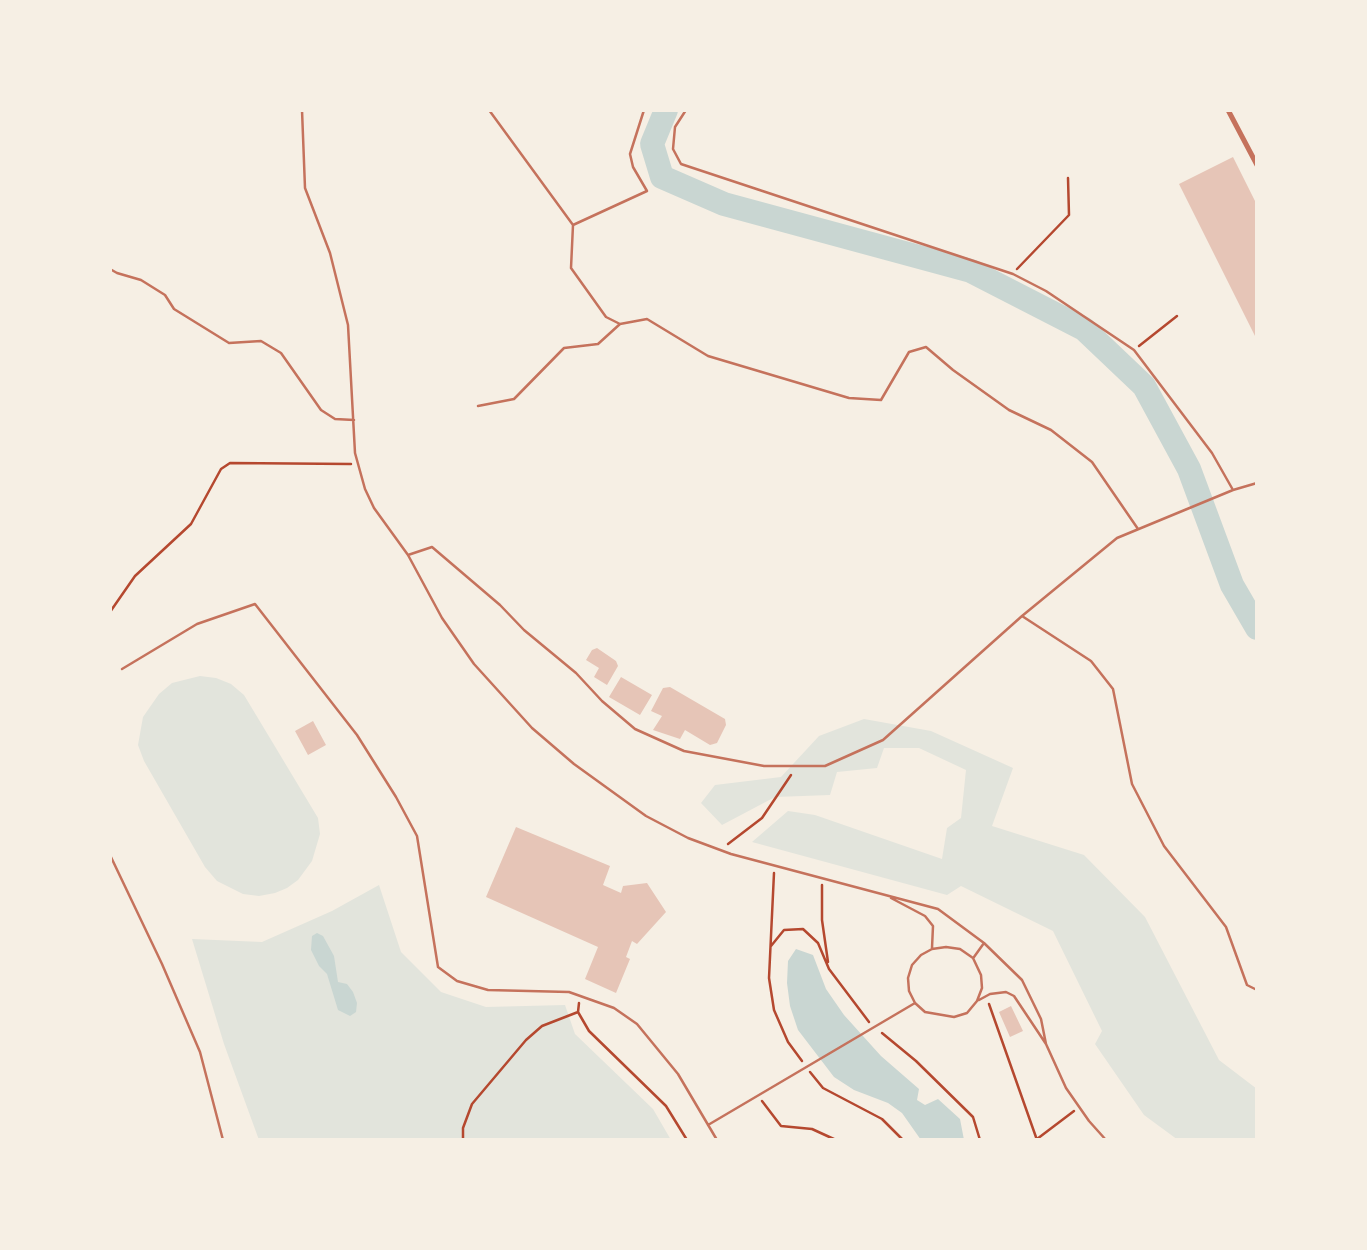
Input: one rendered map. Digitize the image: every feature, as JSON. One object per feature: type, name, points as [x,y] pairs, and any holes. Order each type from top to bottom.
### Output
[{"type":"street","points":[[1228,110],[1257,165]]},
{"type":"lane","points":[[302,110],[305,188],[330,253],[348,326],[355,453],[365,489],[374,508],[408,555],[442,618],[474,664],[532,728],[574,764],[646,816],[719,850],[938,909],[984,943],[1022,979],[1041,1019],[1046,1044]]},
{"type":"lane","points":[[489,110],[573,225],[571,268],[606,317],[620,324]]},
{"type":"lane","points":[[573,225],[647,191],[630,154],[644,110]]},
{"type":"lane","points":[[686,110],[675,127],[673,149],[681,164],[1013,274],[1046,291],[1134,350],[1212,453],[1233,489]]},
{"type":"lane","points":[[110,269],[149,285],[165,295],[174,309],[229,343],[261,341],[281,354],[321,410],[335,419],[354,421]]},
{"type":"lane","points":[[478,407],[514,399],[565,348],[598,344],[620,324],[647,319],[708,356],[849,398],[881,400],[909,352],[926,347],[1009,410],[1051,430],[1091,463],[1138,529]]},
{"type":"lane","points":[[408,555],[432,547],[576,673],[602,701],[635,729],[684,751],[764,766],[825,766],[883,740],[1021,616],[1116,538],[1233,489],[1257,482]]},
{"type":"lane","points":[[122,669],[197,624],[255,604],[357,735],[417,836],[439,967],[457,981],[488,990],[569,992],[614,1008],[637,1024],[678,1074],[717,1140]]},
{"type":"lane","points":[[1021,616],[1091,661],[1113,689],[1132,784],[1164,846],[1226,927],[1247,985],[1257,990]]},
{"type":"lane","points":[[110,855],[200,1052],[223,1140]]},
{"type":"lane","points":[[888,896],[925,916],[933,926],[932,949]]},
{"type":"lane","points":[[973,958],[984,943]]},
{"type":"lane","points":[[932,949],[960,950],[973,958],[981,975],[982,988],[977,1001],[967,1013],[954,1017],[925,1012],[915,1003],[909,991],[908,978],[912,965],[920,955],[932,949]]},
{"type":"lane","points":[[977,1001],[986,996],[1006,992],[1014,996],[1046,1044],[1066,1088],[1106,1140]]},
{"type":"lane","points":[[708,1125],[915,1003]]},
{"type":"path","points":[[1013,274],[1069,215],[1068,178]]},
{"type":"path","points":[[1134,350],[1177,316]]},
{"type":"path","points":[[110,612],[135,576],[191,524],[220,469],[230,463],[358,464]]},
{"type":"path","points":[[719,850],[762,818],[786,780],[800,766]]},
{"type":"path","points":[[771,946],[774,866]]},
{"type":"path","points":[[822,879],[822,920],[829,969]]},
{"type":"path","points":[[580,996],[578,1012],[589,1031],[666,1106],[687,1140]]},
{"type":"path","points":[[986,996],[1037,1140],[1079,1107]]},
{"type":"path","points":[[463,1140],[463,1128],[472,1104],[526,1040],[542,1026],[578,1012]]},
{"type":"path","points":[[758,1096],[781,1126],[812,1129],[836,1140]]},
{"type":"shaded area","points":[[200,676],[231,684],[244,695],[318,818],[320,834],[312,861],[298,880],[275,893],[259,896],[243,894],[217,881],[205,867],[144,761],[138,745],[143,717],[159,694],[172,683]]},
{"type":"shaded area","points":[[864,719],[931,731],[1013,768],[992,826],[1084,855],[1145,917],[1219,1060],[1257,1089],[1257,1140],[1178,1140],[1144,1115],[1095,1044],[1102,1031],[1053,931],[961,886],[947,895],[752,842],[788,811],[815,815],[942,859],[947,828],[961,818],[966,770],[919,748],[884,748],[877,768],[837,772],[830,795],[775,797],[722,825],[701,803],[715,785],[781,777],[819,736]]},
{"type":"shaded area","points":[[379,885],[401,952],[441,992],[486,1007],[565,1005],[575,1034],[653,1109],[671,1140],[259,1140],[224,1044],[192,939],[262,942],[332,911]]},
{"type":"shaded area","points":[[317,933],[323,936],[334,956],[338,982],[347,984],[353,992],[357,1003],[356,1012],[350,1016],[338,1010],[327,974],[319,966],[311,950],[312,936]]},
{"type":"shaded area","points":[[796,949],[813,955],[826,989],[844,1015],[881,1056],[919,1089],[917,1100],[925,1105],[938,1099],[960,1119],[964,1140],[921,1140],[902,1113],[888,1103],[854,1090],[834,1077],[798,1030],[790,1006],[788,961]]},
{"type":"building","points":[[1233,157],[1257,205],[1257,340],[1179,184]]},
{"type":"building","points":[[597,648],[616,661],[618,666],[607,685],[594,677],[599,668],[586,660],[592,650]]},
{"type":"building","points":[[621,677],[652,695],[640,715],[609,697]]},
{"type":"building","points":[[670,687],[725,719],[726,725],[717,743],[710,745],[685,730],[680,739],[653,730],[662,716],[651,711],[663,688]]},
{"type":"building","points":[[313,721],[326,745],[308,755],[295,731]]},
{"type":"building","points":[[516,827],[610,866],[603,885],[621,893],[623,886],[647,883],[666,912],[637,944],[632,941],[626,957],[630,959],[616,993],[585,979],[598,947],[486,897]]},
{"type":"building","points":[[1011,1006],[1023,1031],[1010,1037],[999,1012]]},
{"type":"waterway","points":[[666,110],[652,144],[662,177],[724,204],[971,271],[1084,329],[1144,386],[1189,469],[1232,585],[1257,628]]}]
